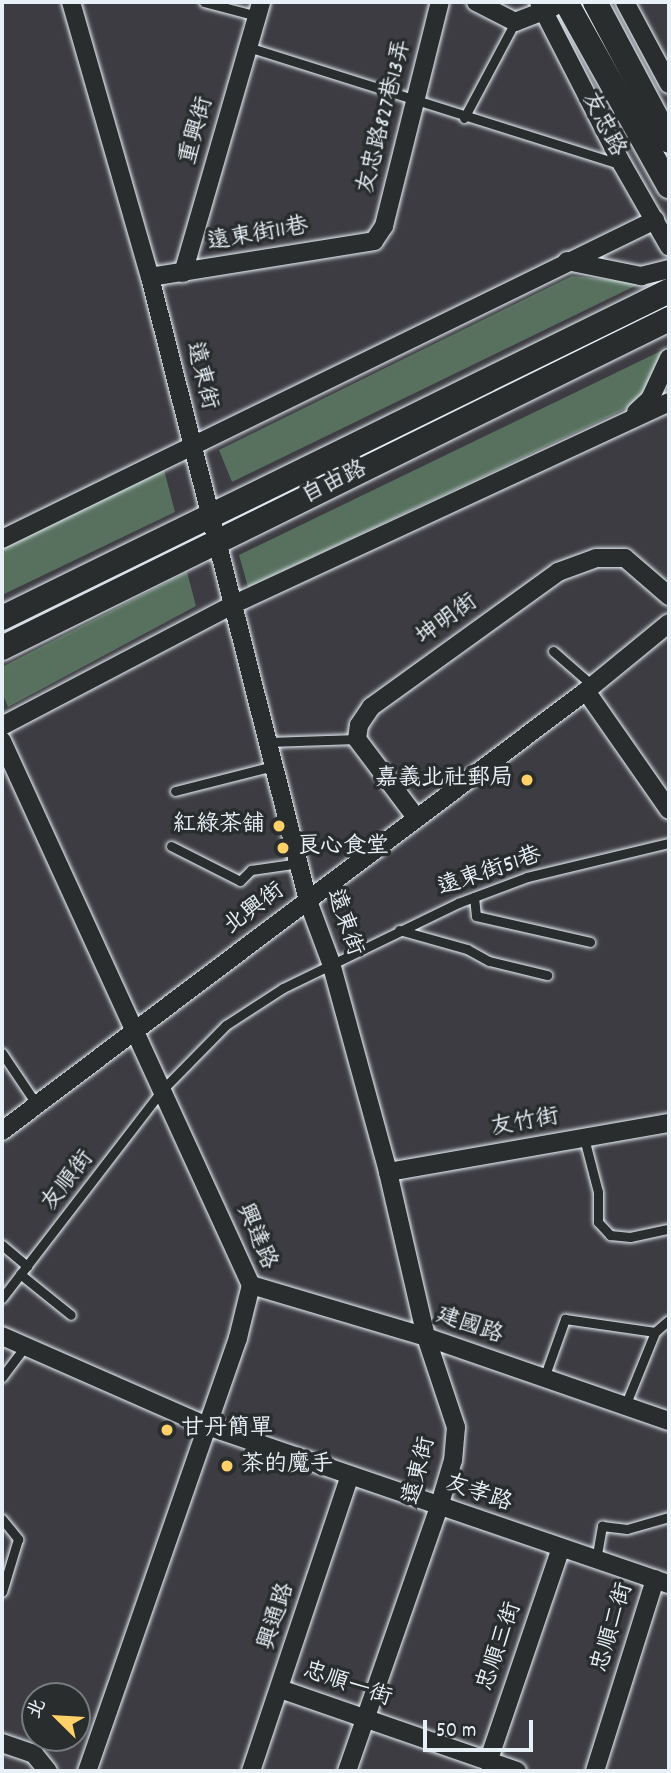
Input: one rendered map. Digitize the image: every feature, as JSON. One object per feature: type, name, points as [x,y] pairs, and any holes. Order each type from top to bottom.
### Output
[{"type":"street","name":"遠東街","points":[[71,2],[150,277],[308,901],[331,963],[388,1172],[426,1337],[456,1427],[453,1460],[439,1507],[347,1771]]},
{"type":"street","name":"友忠路827巷13弄","points":[[374,241],[384,226],[440,2]]},
{"type":"street","points":[[476,2],[515,22],[560,2]]},
{"type":"street","points":[[595,2],[669,141]]},
{"type":"street","points":[[625,2],[669,84]]},
{"type":"street","name":"友忠路","points":[[550,5],[622,164],[669,246]]},
{"type":"street","name":"友忠路","points":[[550,5],[669,186]]},
{"type":"street","name":"重興街","points":[[183,273],[259,9]]},
{"type":"street","points":[[2,539],[655,220]]},
{"type":"street","name":"遠東街11巷","points":[[150,277],[374,241]]},
{"type":"street","points":[[567,261],[641,276],[669,269]]},
{"type":"street","name":"自由路","points":[[2,618],[669,291]]},
{"type":"street","name":"自由路","points":[[2,648],[669,319]]},
{"type":"street","points":[[628,419],[650,399],[669,358]]},
{"type":"street","points":[[2,726],[232,605],[669,402]]},
{"type":"street","name":"坤明街","points":[[357,738],[359,725],[371,707],[558,572],[596,558],[625,558],[669,596]]},
{"type":"street","name":"北興街","points":[[2,1131],[308,901],[415,816],[589,689],[669,623]]},
{"type":"street","points":[[589,689],[669,810]]},
{"type":"street","points":[[357,738],[415,816]]},
{"type":"street","name":"興達路","points":[[2,741],[163,1087],[251,1286],[207,1426],[87,1771]]},
{"type":"street","name":"友竹街","points":[[388,1172],[669,1123]]},
{"type":"street","name":"建國路","points":[[251,1286],[426,1337],[669,1421]]},
{"type":"street","name":"友孝路","points":[[2,1336],[207,1426],[349,1478],[662,1581]]},
{"type":"street","name":"興通路","points":[[251,1771],[349,1478]]},
{"type":"street","name":"忠順三街","points":[[487,1767],[561,1548]]},
{"type":"street","name":"忠順二街","points":[[595,1771],[662,1581]]},
{"type":"street","name":"忠順一街","points":[[280,1689],[364,1718],[487,1767],[517,1771]]},
{"type":"street","points":[[2,1743],[34,1754],[48,1771]]},
{"type":"lane","points":[[204,2],[259,9]]},
{"type":"lane","points":[[464,118],[515,22]]},
{"type":"lane","points":[[248,47],[464,118],[622,164]]},
{"type":"lane","points":[[553,651],[589,689]]},
{"type":"lane","points":[[268,742],[357,738]]},
{"type":"lane","points":[[175,791],[274,766]]},
{"type":"lane","name":"遠東街51巷","points":[[331,963],[474,897],[527,877],[669,843]]},
{"type":"lane","points":[[171,846],[240,881],[251,870],[299,863]]},
{"type":"lane","points":[[474,897],[475,916],[590,942]]},
{"type":"lane","points":[[399,930],[467,949],[489,961],[547,975]]},
{"type":"lane","name":"友順街","points":[[2,1298],[163,1087],[226,1025],[331,963]]},
{"type":"lane","points":[[2,1053],[37,1105]]},
{"type":"lane","points":[[584,1138],[597,1192],[598,1222],[610,1235],[630,1237],[669,1229]]},
{"type":"lane","points":[[2,1245],[27,1266]]},
{"type":"lane","points":[[20,1275],[71,1315]]},
{"type":"lane","points":[[544,1378],[565,1319],[655,1332]]},
{"type":"lane","points":[[625,1406],[655,1332],[669,1320]]},
{"type":"lane","points":[[2,1377],[25,1346]]},
{"type":"lane","points":[[596,1560],[602,1526],[627,1529],[669,1517]]},
{"type":"lane","points":[[2,1519],[18,1539],[2,1592]]},
{"type":"green space","points":[[572,276],[641,283],[232,482],[219,450]]},
{"type":"green space","points":[[665,349],[638,403],[248,587],[239,555]]},
{"type":"green space","points":[[164,470],[175,512],[2,595],[2,549]]},
{"type":"green space","points":[[187,572],[196,606],[8,707],[2,692],[2,667]]},
{"type":"place","name":"嘉義北社郵局","points":[[527,780]]},
{"type":"place","name":"紅綠茶舖","points":[[279,826]]},
{"type":"place","name":"良心食堂","points":[[283,848]]},
{"type":"place","name":"甘丹簡單","points":[[167,1430]]},
{"type":"place","name":"茶的魔手","points":[[227,1466]]}]
